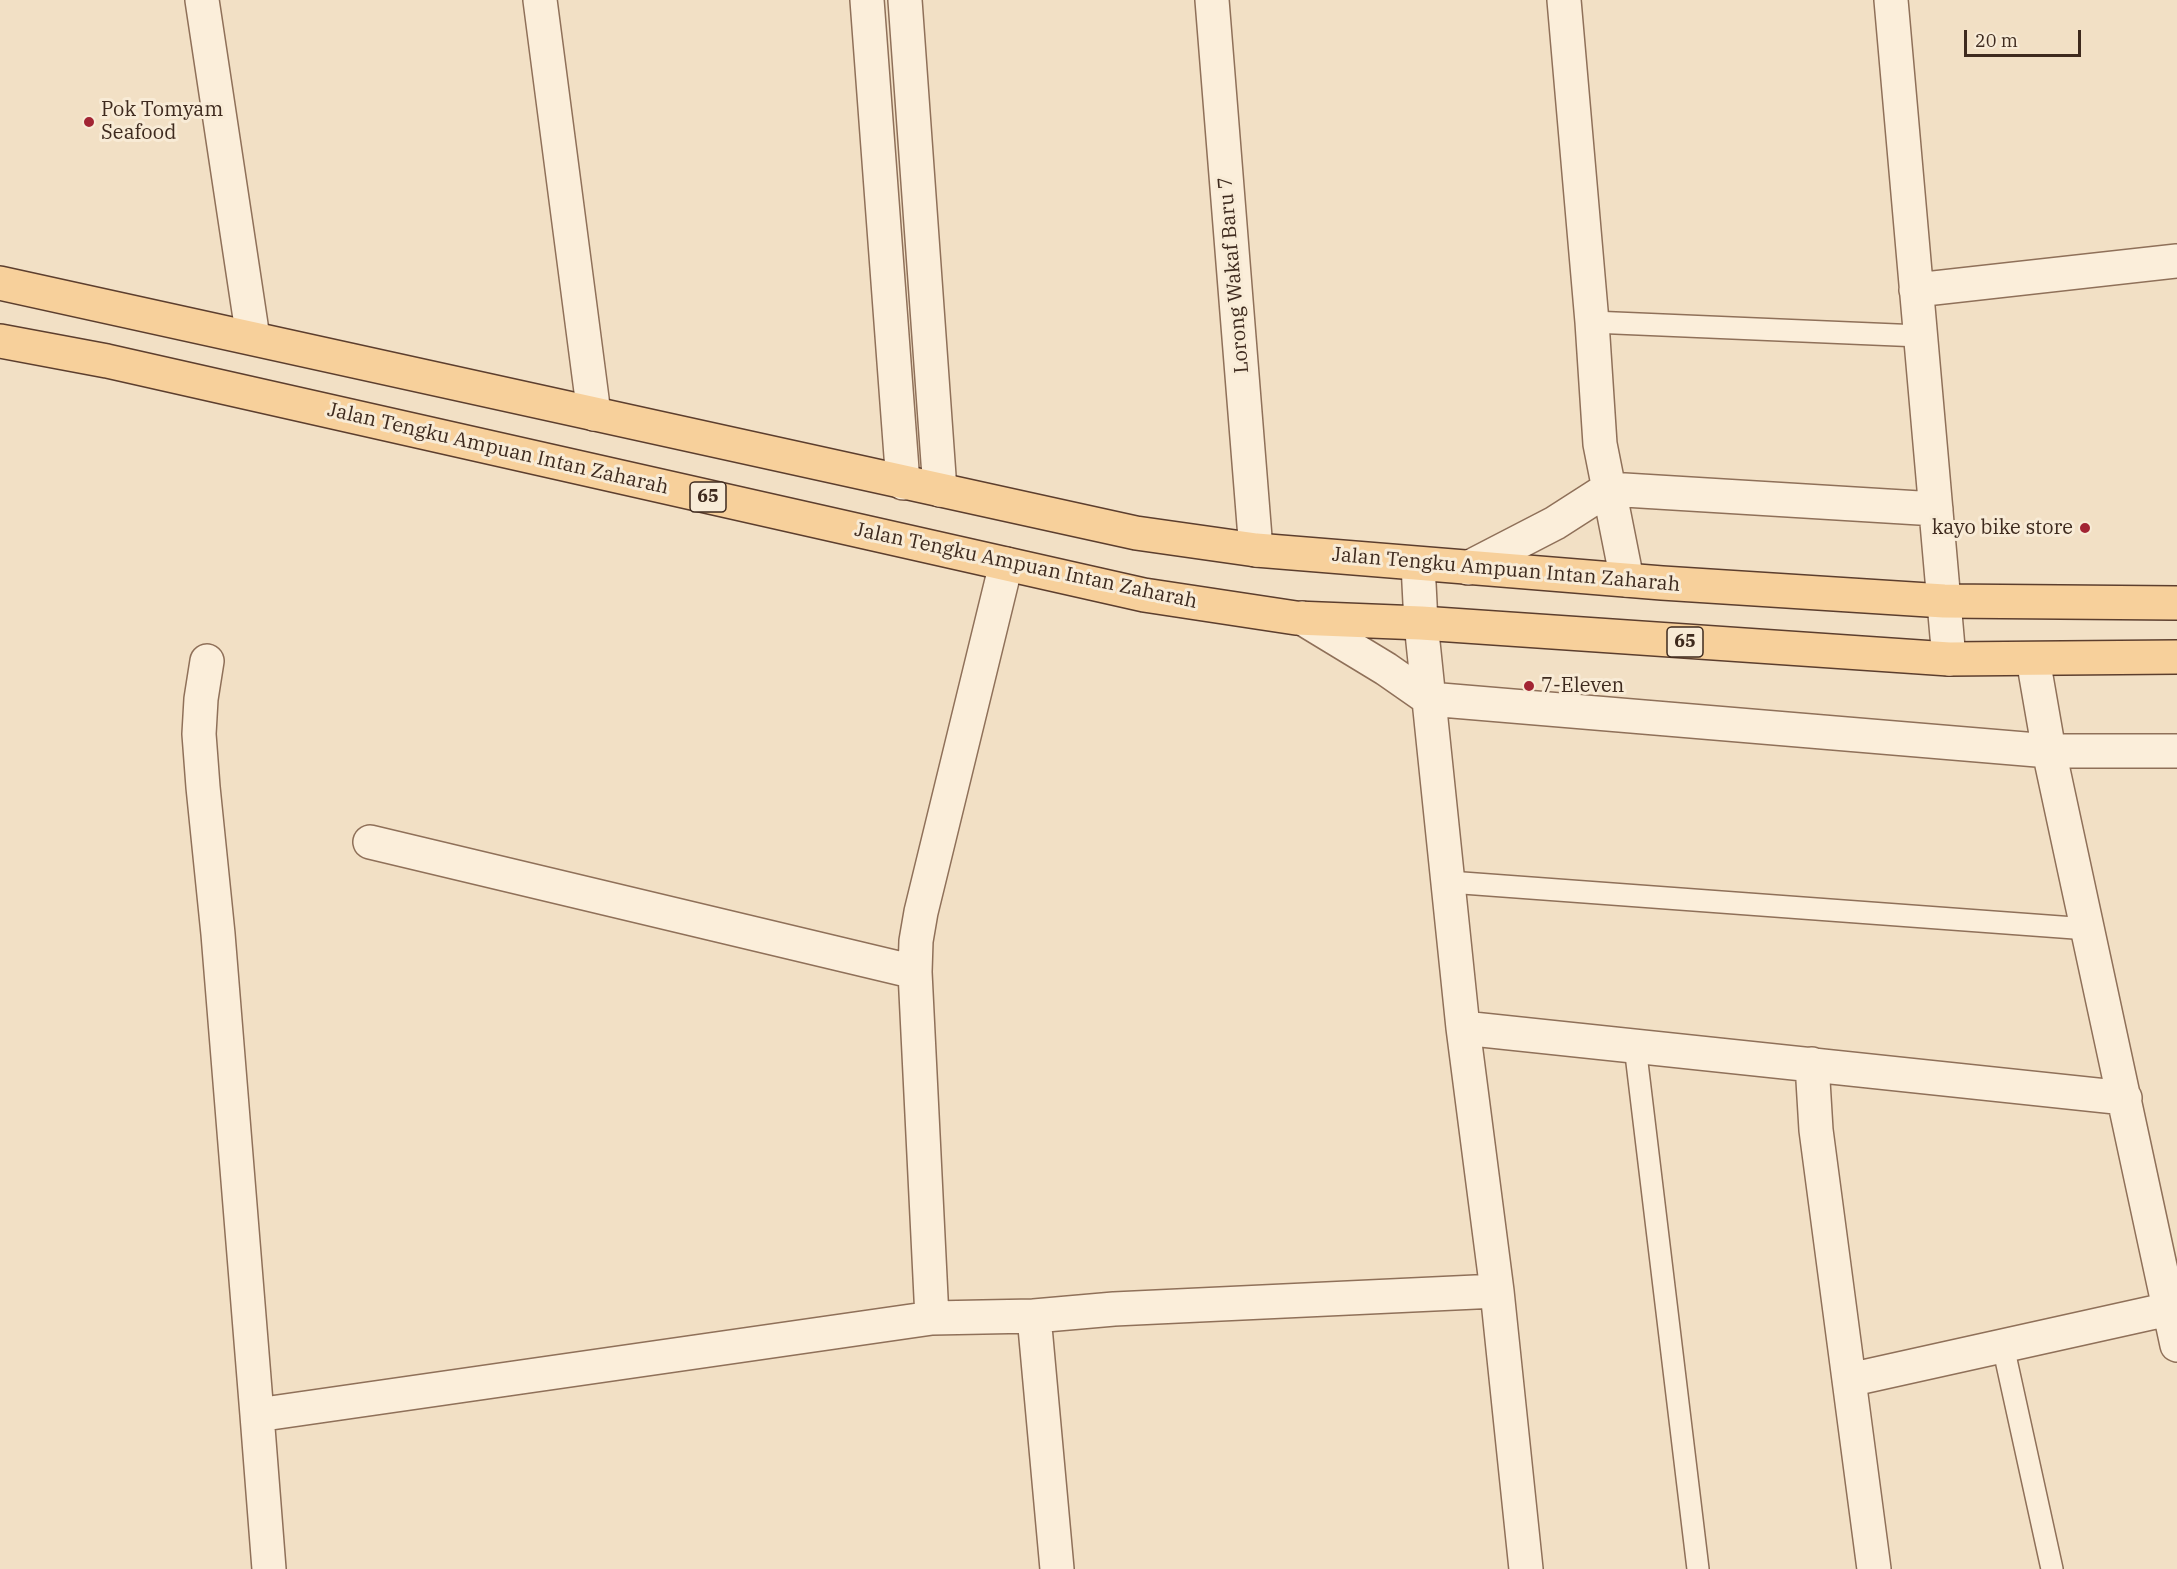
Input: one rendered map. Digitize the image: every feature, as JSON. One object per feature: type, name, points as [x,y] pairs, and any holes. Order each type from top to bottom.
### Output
[{"type":"main road","name":"Jalan Tengku Ampuan Intan Zaharah","points":[[0,283],[1136,533],[1256,550],[1627,580],[1944,601],[2177,603]]},
{"type":"main road","name":"Jalan Tengku Ampuan Intan Zaharah","points":[[0,341],[107,361],[1144,595],[1302,618],[1949,659],[2177,657]]},
{"type":"street","points":[[202,0],[253,338]]},
{"type":"street","points":[[540,0],[594,414]]},
{"type":"street","points":[[867,0],[903,483]]},
{"type":"street","points":[[905,0],[940,490]]},
{"type":"street","name":"Lorong Wakaf Baru 7","points":[[1212,0],[1256,550]]},
{"type":"street","points":[[1564,0],[1592,322],[1599,444],[1627,580]]},
{"type":"street","points":[[1891,0],[1949,659]]},
{"type":"street","points":[[1916,290],[2177,261]]},
{"type":"street","points":[[1468,568],[1536,534],[1608,489],[1936,509]]},
{"type":"street","points":[[932,1318],[915,972],[916,941],[921,912],[1006,564]]},
{"type":"street","points":[[1418,564],[1421,624],[1464,1028],[1497,1291],[1526,1569]]},
{"type":"street","points":[[1302,618],[1386,669],[1429,699],[2049,751],[2177,751]]},
{"type":"street","points":[[2033,659],[2049,751],[2177,1345]]},
{"type":"street","points":[[207,661],[201,699],[199,734],[218,934],[269,1569]]},
{"type":"street","points":[[370,842],[915,972]]},
{"type":"street","points":[[1464,1028],[2125,1098]]},
{"type":"street","points":[[1812,1064],[1816,1130],[1874,1569]]},
{"type":"street","points":[[257,1415],[932,1318],[1034,1316],[1114,1309],[1497,1291]]},
{"type":"street","points":[[1849,1380],[2169,1309]]},
{"type":"street","points":[[1034,1316],[1057,1569]]},
{"type":"lane","points":[[1592,322],[1920,336]]},
{"type":"lane","points":[[1449,882],[2088,929]]},
{"type":"lane","points":[[1635,1046],[1698,1569]]},
{"type":"lane","points":[[2003,1346],[2052,1569]]},
{"type":"place","name":"Pok Tomyam Seafood","points":[[89,122]]},
{"type":"place","name":"kayo bike store","points":[[2085,528]]},
{"type":"place","name":"7-Eleven","points":[[1529,686]]}]
